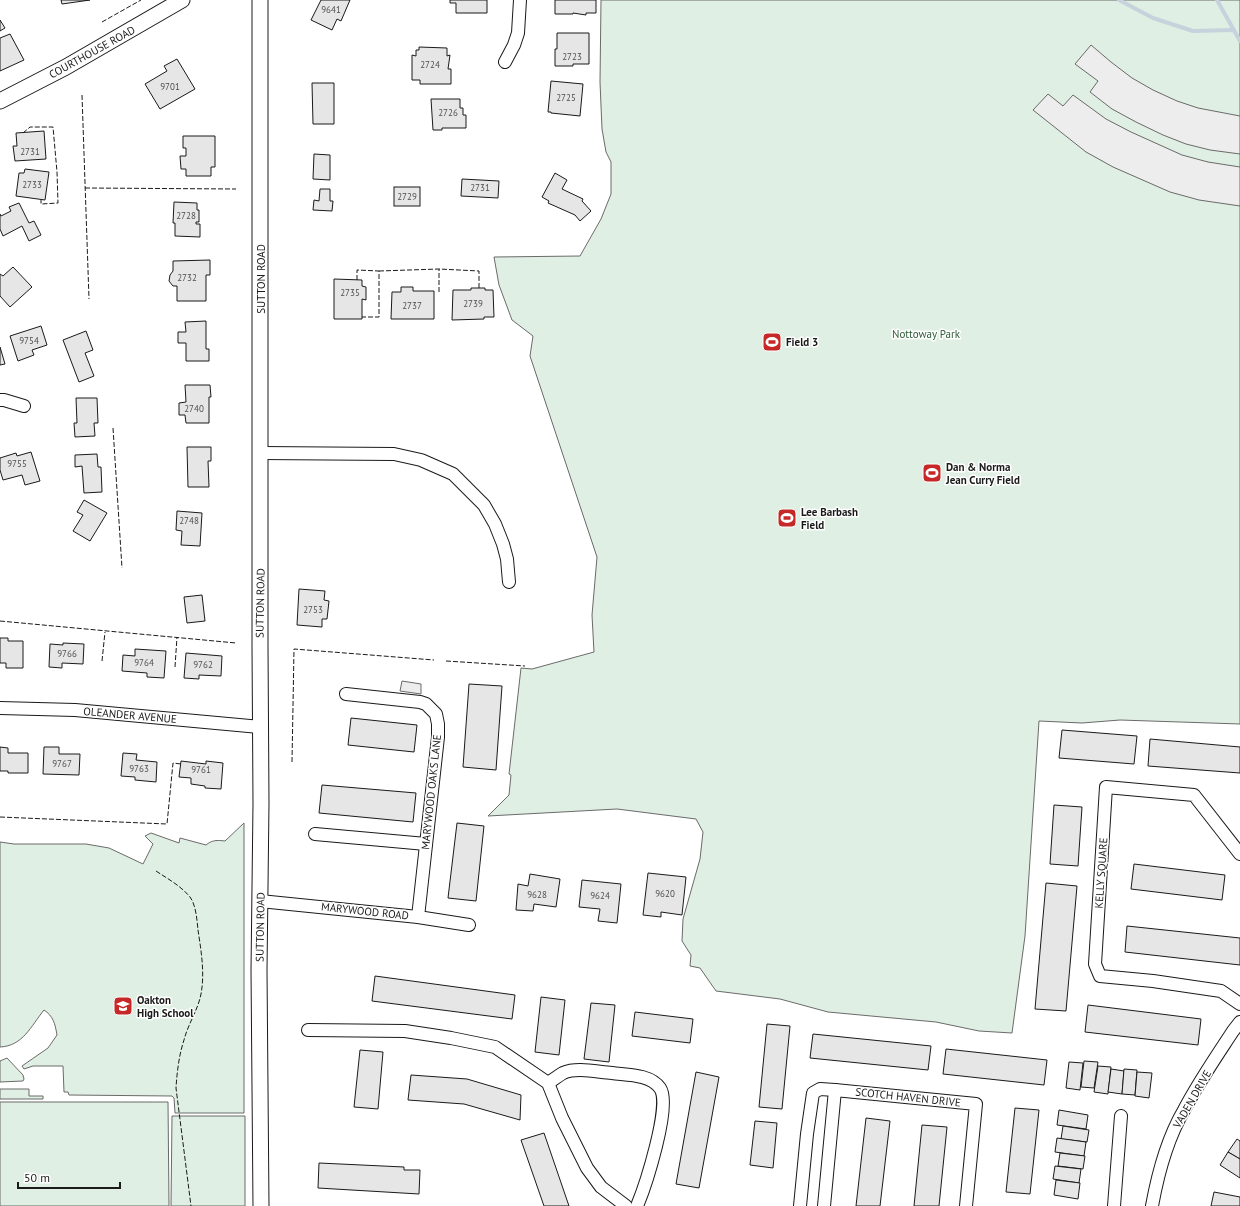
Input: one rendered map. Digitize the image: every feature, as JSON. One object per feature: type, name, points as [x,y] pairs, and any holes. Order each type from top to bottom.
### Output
[{"type":"street","name":"COURTHOUSE ROAD","points":[[0,101],[66,67],[181,0]]},
{"type":"street","name":"SUTTON ROAD","points":[[260,0],[261,453],[259,970],[261,1206]]},
{"type":"street","points":[[504,62],[514,45],[518,33],[520,0]]},
{"type":"street","points":[[0,400],[24,406]]},
{"type":"street","points":[[261,453],[394,454],[421,460],[453,474],[484,505],[495,524],[505,552],[509,582]]},
{"type":"street","name":"MARYWOOD OAKS LANE","points":[[346,694],[420,702],[431,708],[436,714],[438,737],[418,916]]},
{"type":"street","name":"OLEANDER AVENUE","points":[[0,708],[75,710],[260,727]]},
{"type":"street","name":"KELLY SQUARE","points":[[1240,854],[1194,795],[1106,787],[1095,964],[1100,976],[1153,981],[1222,991],[1240,1004]]},
{"type":"street","points":[[315,834],[426,844]]},
{"type":"street","name":"MARYWOOD ROAD","points":[[260,901],[418,916],[469,925]]},
{"type":"street","name":"VADEN DRIVE","points":[[1152,1206],[1158,1177],[1167,1147],[1183,1110],[1240,1022]]},
{"type":"street","points":[[308,1030],[405,1031],[495,1047],[548,1083],[562,1118],[587,1168],[601,1187],[626,1206]]},
{"type":"street","points":[[548,1083],[564,1073],[578,1070],[640,1076],[653,1082],[661,1088],[663,1102],[662,1119],[644,1188],[637,1206]]},
{"type":"street","name":"SCOTCH HAVEN DRIVE","points":[[800,1206],[807,1134],[813,1093],[820,1089],[976,1104],[966,1206]]},
{"type":"street","points":[[824,1206],[835,1090]]},
{"type":"street","points":[[1114,1206],[1121,1116]]},
{"type":"green space","name":"Nottoway Park","points":[[601,0],[1240,0],[1240,724],[1120,720],[1082,723],[1039,721],[1025,936],[1012,1033],[979,1031],[936,1022],[828,1012],[780,999],[716,991],[700,968],[690,966],[691,955],[682,941],[683,919],[700,859],[703,832],[696,819],[617,809],[488,816],[509,795],[511,775],[509,774],[521,668],[532,669],[594,652],[592,615],[597,557],[530,356],[533,336],[512,320],[499,285],[494,257],[580,256],[601,219],[611,194],[611,162],[606,152],[602,129],[600,82]]},
{"type":"green space","name":"Oakton High School","points":[[244,823],[244,1113],[175,1113],[174,1098],[172,1096],[69,1095],[68,1092],[64,1092],[63,1066],[33,1066],[24,1069],[22,1066],[48,1048],[57,1035],[53,1020],[44,1010],[21,1039],[8,1046],[0,1047],[0,842],[14,844],[86,844],[109,848],[143,864],[153,844],[145,836],[151,833],[179,843],[180,838],[206,845],[210,842],[220,840],[225,841]]},
{"type":"green space","points":[[7,1058],[23,1075],[23,1081],[0,1082],[0,1061]]},
{"type":"green space","points":[[0,1089],[29,1089],[29,1096],[43,1096],[43,1099],[0,1099]]},
{"type":"green space","points":[[0,1102],[168,1102],[169,1206],[0,1206]]},
{"type":"green space","points":[[172,1116],[245,1116],[245,1206],[171,1206]]},
{"type":"shaded area","points":[[1091,45],[1132,78],[1153,90],[1177,101],[1198,108],[1240,116],[1240,154],[1210,150],[1186,144],[1163,135],[1112,109],[1090,92],[1098,81],[1075,64]]},
{"type":"shaded area","points":[[1048,94],[1063,106],[1073,95],[1106,119],[1182,155],[1208,162],[1240,167],[1240,206],[1199,200],[1170,192],[1113,167],[1086,152],[1033,110]]},
{"type":"shaded area","points":[[402,681],[421,684],[421,694],[400,691]]},
{"type":"building","points":[[61,0],[90,0],[62,4]]},
{"type":"building","points":[[321,0],[350,0],[341,21],[337,19],[332,30],[311,20]]},
{"type":"building","points":[[450,0],[487,0],[487,13],[456,13],[456,3],[450,3]]},
{"type":"building","points":[[555,0],[596,0],[596,13],[586,13],[586,15],[573,13],[555,14]]},
{"type":"building","points":[[0,20],[5,28],[0,31]]},
{"type":"building","points":[[557,33],[589,33],[589,64],[555,66]]},
{"type":"building","points":[[10,34],[24,60],[0,71],[0,38]]},
{"type":"building","points":[[419,47],[447,48],[447,56],[450,55],[448,69],[451,69],[451,84],[420,84],[420,80],[412,80],[412,55],[416,56],[416,50],[419,50]]},
{"type":"building","points":[[177,59],[195,89],[160,109],[145,84],[167,71],[164,66]]},
{"type":"building","points":[[551,81],[583,84],[580,116],[548,112]]},
{"type":"building","points":[[312,83],[334,83],[334,124],[313,124]]},
{"type":"building","points":[[431,99],[460,99],[460,108],[463,108],[463,115],[466,115],[466,128],[442,128],[442,130],[433,130]]},
{"type":"building","points":[[44,131],[46,159],[15,161],[13,146],[17,146],[16,133]]},
{"type":"building","points":[[183,136],[215,136],[215,167],[211,167],[211,176],[186,176],[186,169],[181,169],[180,156],[186,156],[186,148],[183,148]]},
{"type":"building","points":[[314,154],[330,155],[330,180],[313,179]]},
{"type":"building","points":[[25,169],[49,172],[45,200],[16,196],[19,173],[24,173]]},
{"type":"building","points":[[555,173],[567,180],[562,189],[583,199],[582,201],[591,211],[580,221],[575,215],[548,203],[549,201],[542,197]]},
{"type":"building","points":[[462,179],[499,181],[498,198],[461,196]]},
{"type":"building","points":[[394,187],[420,187],[420,206],[394,206]]},
{"type":"building","points":[[320,189],[330,189],[330,201],[333,201],[332,211],[313,210],[314,200],[319,201]]},
{"type":"building","points":[[174,202],[197,203],[197,210],[199,210],[199,222],[196,222],[196,224],[200,224],[200,237],[175,236],[175,223],[173,223]]},
{"type":"building","points":[[19,203],[29,223],[34,221],[41,235],[29,241],[22,226],[3,236],[0,229],[0,214],[1,216],[11,211],[9,207]]},
{"type":"building","points":[[210,260],[210,275],[206,275],[206,301],[177,301],[177,286],[173,286],[169,281],[170,275],[173,271],[173,261]]},
{"type":"building","points":[[13,267],[32,287],[10,307],[0,296],[0,274],[3,276]]},
{"type":"building","points":[[334,279],[362,280],[362,286],[366,287],[366,300],[362,299],[362,319],[334,319]]},
{"type":"building","points":[[401,287],[413,287],[413,291],[434,291],[434,319],[391,319],[392,292],[401,292]]},
{"type":"building","points":[[471,288],[485,288],[485,290],[493,290],[494,317],[484,317],[484,319],[452,320],[453,290],[471,290]]},
{"type":"building","points":[[206,321],[206,349],[209,349],[209,361],[186,361],[186,343],[178,343],[178,332],[186,332],[185,322]]},
{"type":"building","points":[[41,326],[47,345],[32,350],[34,355],[18,361],[10,336]]},
{"type":"building","points":[[86,331],[93,350],[85,353],[94,376],[79,382],[63,340]]},
{"type":"building","points":[[0,347],[5,364],[0,365]]},
{"type":"building","points":[[185,385],[210,385],[211,397],[209,397],[209,423],[186,423],[185,415],[179,415],[179,403],[186,402]]},
{"type":"building","points":[[76,398],[97,398],[98,423],[94,423],[95,436],[75,437],[74,423],[77,423]]},
{"type":"building","points":[[187,447],[211,447],[211,461],[208,461],[209,487],[188,487]]},
{"type":"building","points":[[31,452],[40,481],[25,485],[22,475],[3,480],[0,470],[0,458],[16,453],[17,456]]},
{"type":"building","points":[[97,454],[98,467],[101,467],[102,492],[84,493],[82,466],[75,467],[75,455]]},
{"type":"building","points":[[84,500],[107,513],[90,541],[73,531],[83,515],[77,512]]},
{"type":"building","points":[[177,511],[202,513],[200,546],[181,545],[182,531],[176,530]]},
{"type":"building","points":[[299,589],[325,591],[324,600],[329,601],[327,619],[322,619],[322,627],[297,625]]},
{"type":"building","points":[[202,595],[205,621],[187,623],[184,597]]},
{"type":"building","points":[[0,638],[8,638],[8,641],[23,641],[23,668],[6,668],[6,663],[0,663]]},
{"type":"building","points":[[63,643],[84,644],[83,664],[62,663],[62,668],[49,667],[50,644],[63,645]]},
{"type":"building","points":[[135,649],[166,651],[164,678],[147,677],[147,673],[122,671],[123,655],[135,656]]},
{"type":"building","points":[[186,653],[222,656],[221,676],[199,675],[199,679],[184,678]]},
{"type":"building","points":[[469,684],[502,686],[496,770],[463,767]]},
{"type":"building","points":[[351,718],[417,725],[414,752],[348,745]]},
{"type":"building","points":[[1062,730],[1137,736],[1134,764],[1059,758]]},
{"type":"building","points":[[1150,739],[1240,747],[1240,773],[1148,766]]},
{"type":"building","points":[[0,747],[8,748],[8,753],[28,753],[28,773],[8,773],[8,771],[0,771]]},
{"type":"building","points":[[44,747],[59,747],[59,754],[80,754],[79,775],[43,774]]},
{"type":"building","points":[[123,753],[137,754],[136,760],[157,762],[156,782],[135,780],[135,777],[121,776]]},
{"type":"building","points":[[181,761],[206,764],[206,761],[223,763],[221,789],[205,788],[205,786],[191,784],[191,778],[179,777]]},
{"type":"building","points":[[322,785],[416,793],[413,822],[319,813]]},
{"type":"building","points":[[1054,805],[1082,807],[1078,866],[1050,864]]},
{"type":"building","points":[[457,823],[484,826],[476,901],[448,898]]},
{"type":"building","points":[[1134,864],[1225,875],[1222,900],[1131,889]]},
{"type":"building","points":[[648,873],[686,877],[682,915],[661,912],[661,917],[643,915]]},
{"type":"building","points":[[530,874],[560,879],[556,907],[534,904],[533,911],[516,910],[518,884],[528,886]]},
{"type":"building","points":[[582,880],[621,884],[617,923],[598,921],[600,909],[579,907]]},
{"type":"building","points":[[1046,883],[1077,886],[1066,1011],[1035,1009]]},
{"type":"building","points":[[1127,926],[1240,938],[1240,965],[1125,952]]},
{"type":"building","points":[[375,976],[515,995],[512,1019],[372,1001]]},
{"type":"building","points":[[541,997],[565,1000],[559,1055],[535,1052]]},
{"type":"building","points":[[591,1003],[615,1005],[609,1062],[584,1059]]},
{"type":"building","points":[[1088,1005],[1201,1019],[1198,1045],[1085,1032]]},
{"type":"building","points":[[635,1012],[693,1019],[690,1043],[632,1036]]},
{"type":"building","points":[[767,1024],[790,1026],[782,1109],[759,1107]]},
{"type":"building","points":[[813,1034],[931,1046],[928,1070],[810,1058]]},
{"type":"building","points":[[946,1049],[1047,1060],[1044,1085],[943,1074]]},
{"type":"building","points":[[360,1050],[383,1052],[378,1109],[354,1107]]},
{"type":"building","points":[[1084,1061],[1098,1062],[1094,1088],[1081,1087]]},
{"type":"building","points":[[1069,1062],[1083,1063],[1080,1090],[1066,1088]]},
{"type":"building","points":[[1098,1066],[1111,1067],[1108,1094],[1094,1092]]},
{"type":"building","points":[[1111,1069],[1124,1071],[1122,1094],[1108,1092]]},
{"type":"building","points":[[1124,1069],[1137,1070],[1135,1095],[1122,1094]]},
{"type":"building","points":[[696,1072],[719,1077],[699,1188],[676,1184]]},
{"type":"building","points":[[1137,1072],[1152,1073],[1149,1098],[1135,1096]]},
{"type":"building","points":[[411,1075],[467,1079],[521,1095],[520,1120],[464,1104],[408,1100]]},
{"type":"building","points":[[1015,1108],[1039,1110],[1030,1194],[1006,1192]]},
{"type":"building","points":[[1059,1110],[1088,1115],[1086,1129],[1057,1125]]},
{"type":"building","points":[[866,1118],[890,1121],[880,1206],[856,1206]]},
{"type":"building","points":[[755,1121],[777,1123],[773,1168],[750,1165]]},
{"type":"building","points":[[922,1125],[947,1127],[939,1206],[914,1206]]},
{"type":"building","points":[[1063,1126],[1089,1130],[1087,1142],[1061,1139]]},
{"type":"building","points":[[544,1133],[569,1206],[544,1206],[521,1140]]},
{"type":"building","points":[[1057,1138],[1086,1142],[1084,1156],[1055,1152]]},
{"type":"building","points":[[1237,1139],[1240,1141],[1240,1159],[1228,1152]]},
{"type":"building","points":[[1228,1152],[1240,1159],[1240,1178],[1220,1165]]},
{"type":"building","points":[[1060,1153],[1085,1156],[1083,1169],[1058,1166]]},
{"type":"building","points":[[319,1163],[404,1167],[404,1170],[420,1170],[419,1194],[318,1188]]},
{"type":"building","points":[[1055,1166],[1081,1169],[1079,1183],[1053,1179]]},
{"type":"building","points":[[1056,1180],[1080,1183],[1078,1199],[1054,1195]]},
{"type":"building","points":[[1214,1192],[1240,1197],[1240,1206],[1211,1206]]},
{"type":"waterway","points":[[1119,0],[1153,18],[1193,31],[1234,30]]},
{"type":"waterway","points":[[1217,0],[1240,41]]},
{"type":"fence","points":[[102,22],[141,0]]},
{"type":"fence","points":[[82,95],[89,299]]},
{"type":"fence","points":[[23,133],[30,127],[53,127],[58,203],[41,204],[41,200]]},
{"type":"fence","points":[[85,188],[236,189]]},
{"type":"fence","points":[[379,271],[439,269],[479,271],[479,288]]},
{"type":"fence","points":[[439,269],[439,292]]},
{"type":"fence","points":[[357,280],[357,270],[379,271],[379,317],[362,317]]},
{"type":"fence","points":[[113,428],[122,568]]},
{"type":"fence","points":[[0,621],[236,643]]},
{"type":"fence","points":[[102,661],[105,632]]},
{"type":"fence","points":[[175,667],[177,637]]},
{"type":"fence","points":[[292,762],[294,649],[434,660]]},
{"type":"fence","points":[[446,661],[525,666]]},
{"type":"fence","points":[[0,817],[167,824],[173,763],[181,764]]},
{"type":"fence","points":[[156,871],[178,886],[190,897],[194,904],[203,970],[201,994],[198,1006],[182,1046],[178,1064],[176,1088],[191,1206]]},
{"type":"place","name":"Field 3","points":[[772,342]]},
{"type":"place","name":"Dan & Norma Jean Curry Field","points":[[932,473]]},
{"type":"place","name":"Lee Barbash Field","points":[[787,518]]},
{"type":"place","name":"Oakton High School","points":[[123,1006]]}]
